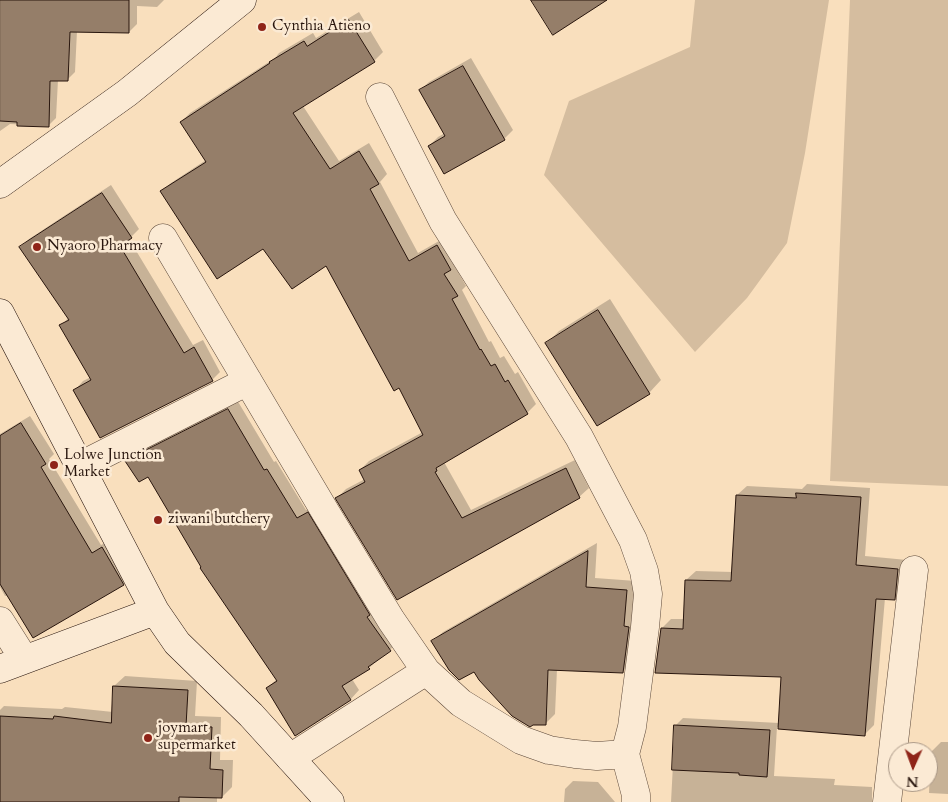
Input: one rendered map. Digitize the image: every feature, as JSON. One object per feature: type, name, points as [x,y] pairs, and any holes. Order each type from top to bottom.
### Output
[{"type":"street","points":[[0,184],[127,93],[242,0]]},
{"type":"street","points":[[380,97],[443,222],[579,437],[633,540],[644,571],[648,594],[636,702],[625,754],[636,795],[636,802]]},
{"type":"street","points":[[163,238],[391,620],[426,671],[461,703],[522,740],[549,750],[575,754],[614,756],[625,754]]},
{"type":"street","points":[[0,313],[155,611],[177,643],[251,715],[330,802]]},
{"type":"street","points":[[80,466],[248,381]]},
{"type":"street","points":[[887,802],[914,570]]},
{"type":"street","points":[[0,621],[12,664],[155,611]]},
{"type":"street","points":[[290,758],[426,671]]},
{"type":"shaded area","points":[[695,0],[829,0],[805,153],[787,243],[747,298],[695,352],[544,175],[569,101],[690,47]]},
{"type":"shaded area","points":[[850,0],[948,0],[948,486],[830,481]]},
{"type":"building","points":[[0,0],[129,0],[129,33],[70,32],[68,81],[50,81],[49,127],[17,126],[17,122],[0,121]]},
{"type":"building","points":[[531,0],[607,0],[553,35]]},
{"type":"building","points":[[349,20],[375,62],[293,113],[330,169],[359,151],[379,184],[370,189],[409,261],[437,245],[451,270],[444,274],[458,296],[452,299],[480,350],[491,366],[495,364],[505,382],[508,380],[528,414],[436,468],[437,471],[435,472],[462,518],[566,468],[580,498],[397,600],[335,498],[365,482],[359,470],[423,435],[399,388],[394,391],[326,266],[292,289],[263,249],[217,279],[160,191],[206,162],[180,122],[269,62],[304,41],[307,46]]},
{"type":"building","points":[[463,66],[505,140],[444,174],[428,146],[445,136],[419,90]]},
{"type":"building","points":[[102,193],[132,238],[120,246],[184,353],[194,347],[213,381],[100,438],[73,390],[91,380],[59,325],[69,320],[19,247]]},
{"type":"building","points":[[598,310],[650,394],[597,426],[545,343]]},
{"type":"building","points":[[228,409],[264,470],[267,469],[297,518],[308,512],[370,615],[367,617],[391,651],[368,667],[370,669],[342,686],[351,700],[295,736],[266,688],[277,681],[200,568],[148,477],[139,482],[125,461]]},
{"type":"building","points":[[21,423],[46,464],[41,467],[92,553],[102,547],[124,585],[33,638],[0,584],[0,436]]},
{"type":"building","points":[[796,493],[861,497],[856,565],[898,569],[895,600],[876,599],[865,736],[778,729],[781,677],[655,673],[661,628],[683,629],[685,580],[731,581],[736,495],[796,498]]},
{"type":"building","points":[[588,551],[586,587],[627,590],[624,626],[629,627],[623,673],[548,670],[546,725],[533,725],[530,727],[512,716],[474,672],[459,680],[449,670],[431,641]]},
{"type":"building","points":[[113,686],[188,690],[186,726],[212,727],[210,769],[223,770],[222,798],[179,797],[179,802],[0,802],[0,716],[53,719],[54,716],[111,723]]},
{"type":"building","points":[[674,725],[770,730],[767,777],[739,775],[739,773],[672,770]]},
{"type":"place","name":"Cynthia Atieno","points":[[262,27]]},
{"type":"place","name":"Nyaoro Pharmacy","points":[[37,247]]},
{"type":"place","name":"Lolwe Junction Market","points":[[54,465]]},
{"type":"place","name":"ziwani butchery","points":[[158,520]]},
{"type":"place","name":"joymart supermarket","points":[[148,738]]}]
